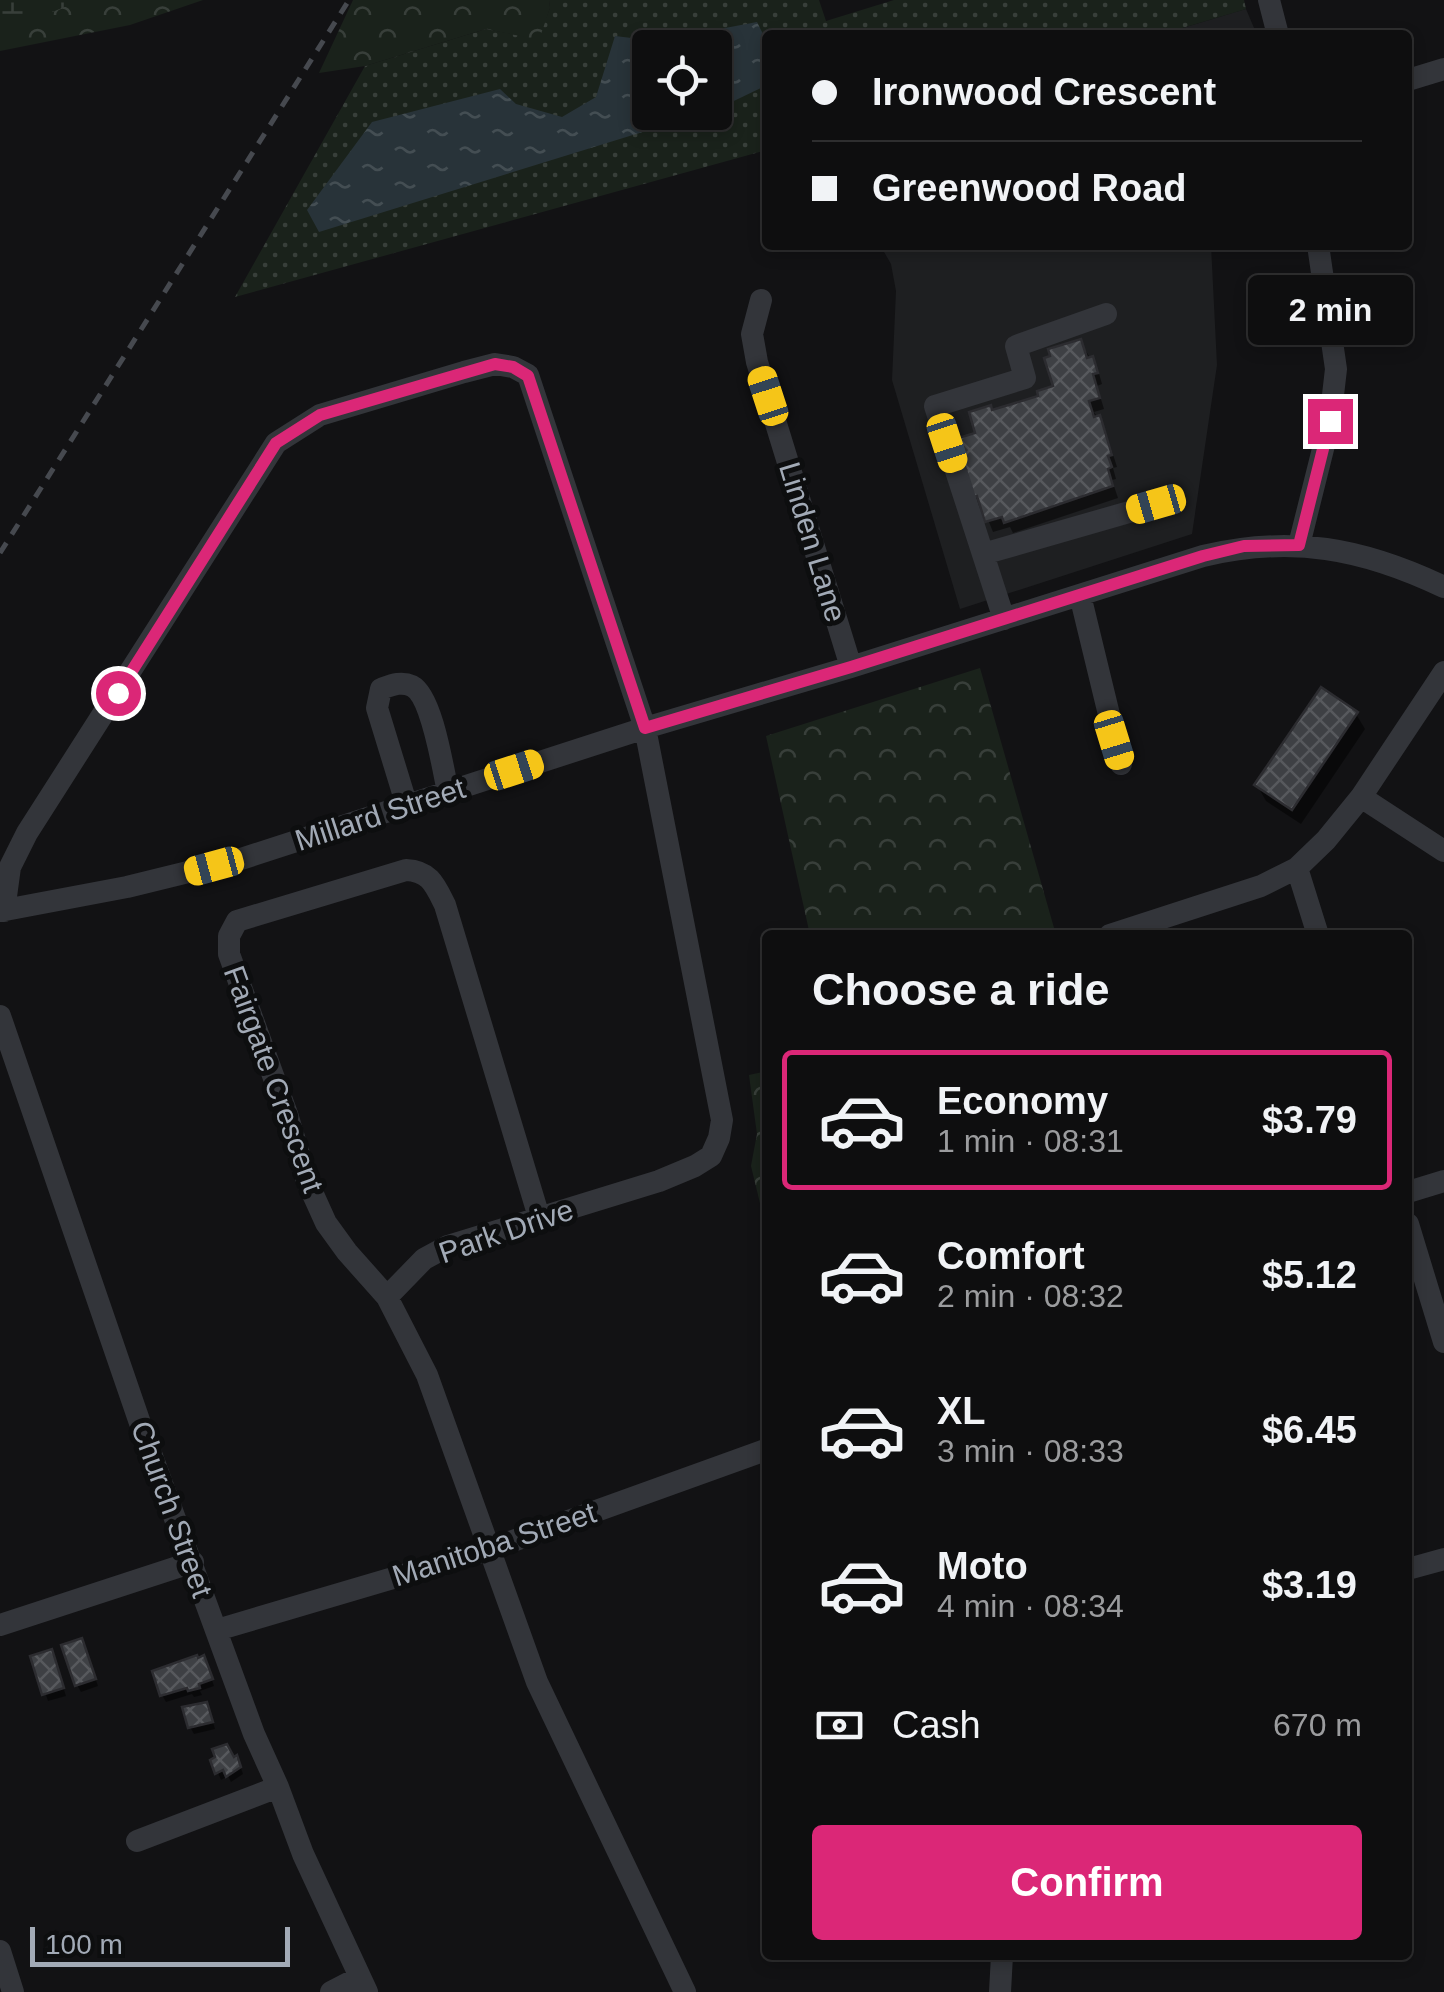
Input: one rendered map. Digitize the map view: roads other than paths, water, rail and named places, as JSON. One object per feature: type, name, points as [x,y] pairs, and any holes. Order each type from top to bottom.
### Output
[{"type":"street","points":[[1268,0],[1277,30]]},
{"type":"street","points":[[1412,79],[1444,69]]},
{"type":"street","points":[[1299,545],[1330,421],[1336,369],[1319,250]]},
{"type":"street","name":"Linden Lane","points":[[760,300],[752,334],[756,362],[851,667]]},
{"type":"street","points":[[1004,619],[935,406],[1025,378],[1016,346],[1106,314]]},
{"type":"street","points":[[2,911],[10,867],[26,834],[276,443],[320,415],[464,372],[495,364],[513,367],[528,376],[645,728]]},
{"type":"street","points":[[983,554],[1156,504]]},
{"type":"street","name":"Millard Street","points":[[2,911],[204,868],[1231,549],[1299,545],[1361,554],[1444,587]]},
{"type":"street","points":[[1080,594],[1121,764]]},
{"type":"street","points":[[1126,930],[1214,902],[1297,868],[1361,797],[1444,672]]},
{"type":"street","points":[[407,806],[377,708],[381,689],[401,682],[416,688],[425,701],[448,792]]},
{"type":"street","name":"Park Drive","points":[[387,1297],[424,1259],[482,1234],[659,1181],[711,1156],[720,1138],[722,1120],[645,728]]},
{"type":"street","points":[[1361,797],[1444,851]]},
{"type":"street","points":[[1297,868],[1316,930]]},
{"type":"street","name":"Fairgate Crescent","points":[[387,1297],[326,1223],[307,1181],[288,1114],[229,954],[229,936],[237,921],[406,870],[420,870],[432,878],[445,904],[539,1217]]},
{"type":"street","name":"Church Street","points":[[0,1016],[141,1426],[266,1766],[363,1985]]},
{"type":"street","points":[[1412,1191],[1444,1181]]},
{"type":"street","points":[[1412,1237],[1444,1342]]},
{"type":"street","points":[[387,1297],[427,1375],[537,1682],[685,1992]]},
{"type":"street","name":"Manitoba Street","points":[[217,1630],[488,1550],[762,1451]]},
{"type":"street","points":[[1412,1568],[1444,1558]]},
{"type":"street","points":[[0,1625],[192,1562]]},
{"type":"street","points":[[137,1840],[278,1786]]},
{"type":"street","points":[[0,1950],[13,1992]]},
{"type":"street","points":[[1000,1992],[1002,1960]]},
{"type":"street","points":[[331,1992],[363,1985]]},
{"type":"water","points":[[757,22],[762,32],[762,87],[732,102],[732,30],[714,30]]},
{"type":"water","points":[[615,36],[632,38],[632,130],[649,130],[319,232],[307,210],[372,122],[500,89],[516,104],[562,117],[596,97]]},
{"type":"railway","points":[[0,553],[349,0]]}]
